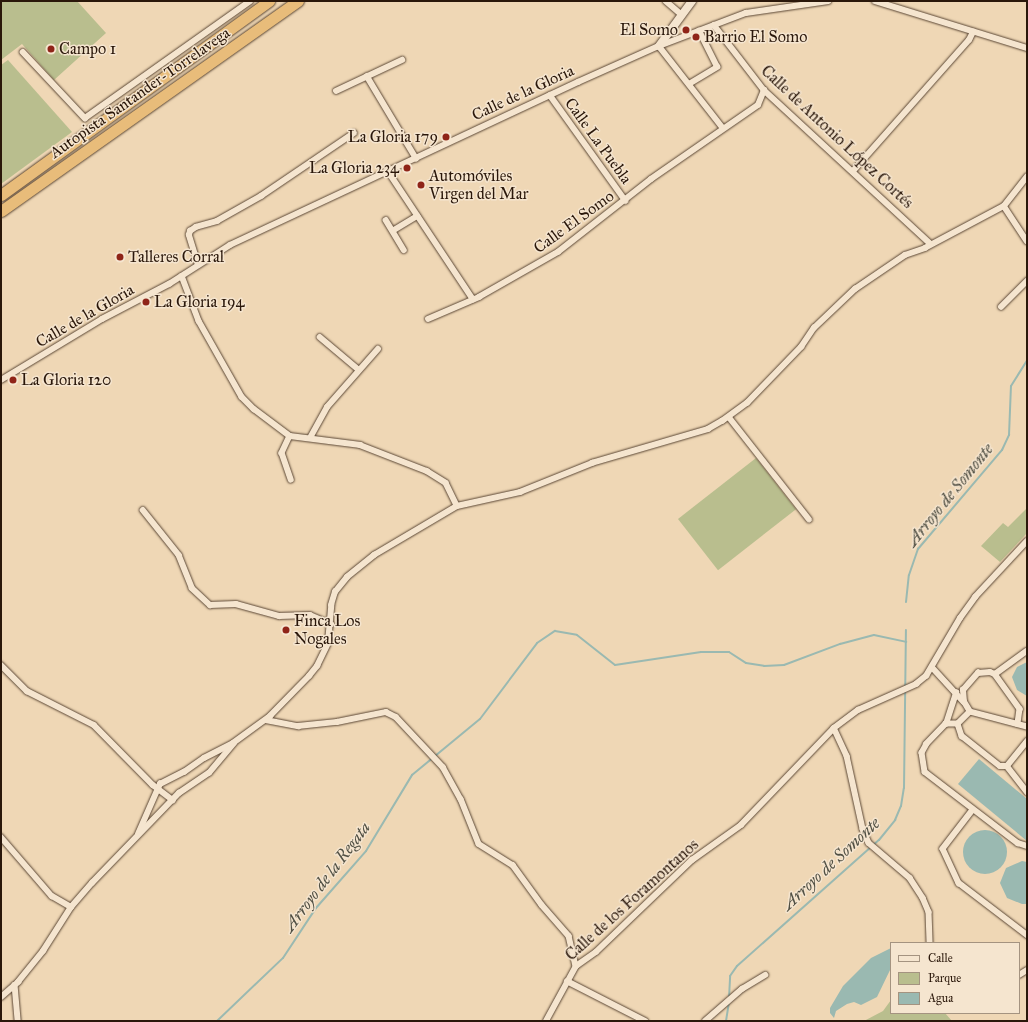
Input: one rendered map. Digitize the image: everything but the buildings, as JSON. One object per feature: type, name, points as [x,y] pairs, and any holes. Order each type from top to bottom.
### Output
[{"type":"highway","name":"Autopista Santander-Torrelavega","points":[[1,195],[269,1]]},
{"type":"highway","name":"Autopista Santander-Torrelavega","points":[[1,211],[298,1]]},
{"type":"main road","points":[[660,46],[692,1]]},
{"type":"main road","points":[[671,42],[673,29]]},
{"type":"street","points":[[23,52],[85,118],[250,1]]},
{"type":"street","points":[[666,1],[682,15]]},
{"type":"street","points":[[671,42],[758,10],[828,1]]},
{"type":"street","points":[[874,1],[889,4],[1027,48]]},
{"type":"street","name":"Calle de Antonio López Cortés","points":[[714,25],[764,90],[931,244]]},
{"type":"street","points":[[690,84],[717,67],[698,31]]},
{"type":"street","points":[[853,171],[968,40],[973,32]]},
{"type":"street","name":"Calle de la Gloria","points":[[1,380],[89,327],[182,276],[244,238],[550,95],[671,42]]},
{"type":"street","points":[[660,46],[723,128]]},
{"type":"street","points":[[336,91],[402,60]]},
{"type":"street","points":[[367,76],[416,158]]},
{"type":"street","name":"Calle El Somo","points":[[428,319],[473,299],[546,260],[723,128],[758,105],[764,90]]},
{"type":"street","name":"Calle La Puebla","points":[[550,95],[626,201]]},
{"type":"street","points":[[198,265],[189,235],[190,231],[196,227],[217,221],[261,196],[354,133]]},
{"type":"street","points":[[388,171],[473,299]]},
{"type":"street","points":[[1,997],[15,985],[51,940],[71,907],[109,865],[130,847],[138,834],[160,784],[184,772],[204,758],[234,743],[266,720],[317,666],[328,643],[333,599],[347,577],[374,555],[458,506],[520,492],[592,463],[708,429],[729,417],[747,403],[801,346],[814,328],[855,289],[905,255],[931,244],[1004,206],[1027,177]]},
{"type":"street","points":[[1004,206],[1025,229],[1027,241]]},
{"type":"street","points":[[394,230],[417,216]]},
{"type":"street","points":[[386,220],[394,230],[404,250]]},
{"type":"street","points":[[182,276],[199,321],[242,397],[254,409],[290,436],[360,445],[423,469],[446,483],[458,506]]},
{"type":"street","points":[[1001,307],[1027,281]]},
{"type":"street","points":[[320,336],[358,369]]},
{"type":"street","points":[[310,438],[323,412],[358,369],[378,350]]},
{"type":"street","points":[[729,417],[809,519]]},
{"type":"street","points":[[290,436],[282,453],[291,478]]},
{"type":"street","points":[[143,510],[179,555],[192,588],[210,605],[236,604],[279,616],[310,615],[331,624]]},
{"type":"street","name":"Calle de los Foramontanos","points":[[546,1021],[576,966],[596,952],[692,860],[741,825],[834,728],[858,710],[913,686],[926,676],[975,597],[1027,541]]},
{"type":"street","points":[[995,674],[1027,651]]},
{"type":"street","points":[[1,665],[27,691],[94,725],[158,788],[173,800]]},
{"type":"street","points":[[932,667],[964,702],[970,712],[1027,727]]},
{"type":"street","points":[[964,702],[963,690],[972,677],[984,672],[995,674],[1020,709],[1018,724]]},
{"type":"street","points":[[956,693],[946,724],[927,744],[922,753],[925,772],[973,810],[987,817],[1018,843],[1027,846]]},
{"type":"street","points":[[266,720],[298,726],[337,722],[386,712],[396,717],[433,757],[456,788],[478,844],[513,866],[542,905],[569,936],[576,966]]},
{"type":"street","points":[[946,724],[958,724],[970,712]]},
{"type":"street","points":[[958,724],[962,736],[1000,766],[1007,766]]},
{"type":"street","points":[[834,728],[847,756],[859,816],[870,843],[877,851],[902,870],[923,898],[929,912],[930,942]]},
{"type":"street","points":[[1007,766],[1027,741]]},
{"type":"street","points":[[138,834],[173,800],[209,773],[234,743]]},
{"type":"street","points":[[1007,766],[1027,792]]},
{"type":"street","points":[[973,810],[943,848],[959,883],[1027,935]]},
{"type":"street","points":[[1,837],[52,896],[71,907]]},
{"type":"street","points":[[705,1021],[742,989],[765,975]]},
{"type":"street","points":[[567,981],[645,1021]]},
{"type":"street","points":[[15,985],[18,1021]]},
{"type":"green space","name":"Campo 1","points":[[1,1],[77,1],[106,33],[54,80],[22,44],[1,60]]},
{"type":"green space","points":[[8,60],[72,132],[1,184],[1,65]]},
{"type":"green space","points":[[756,458],[796,509],[718,570],[678,519]]},
{"type":"green space","points":[[1027,508],[1027,533],[1000,562],[981,546],[1003,523],[1008,527]]},
{"type":"green space","points":[[890,1001],[890,1014],[946,1014],[952,1021],[864,1021],[883,1011]]},
{"type":"water","points":[[1027,662],[1027,696],[1017,690],[1012,677],[1017,667]]},
{"type":"water","points":[[979,759],[1027,799],[1027,841],[958,784]]},
{"type":"water","points":[[985,830],[997,834],[1003,840],[1007,852],[1003,864],[997,870],[985,874],[973,870],[967,864],[963,852],[967,840],[973,834]]},
{"type":"water","points":[[1022,861],[1027,862],[1027,904],[1022,904],[1007,898],[1000,883],[1006,868]]},
{"type":"water","points":[[890,948],[890,970],[877,997],[861,1005],[854,1002],[847,1004],[836,1011],[834,1018],[830,1013],[830,1008],[843,986],[871,958]]},
{"type":"waterway","name":"Arroyo de Somonte","points":[[906,602],[909,575],[918,549],[1002,450],[1009,435],[1011,386],[1027,360]]},
{"type":"waterway","name":"Arroyo de Somonte","points":[[729,998],[730,976],[737,966],[879,840],[895,820],[901,806],[904,788],[906,630]]},
{"type":"waterway","name":"Arroyo de la Regata","points":[[217,1021],[283,958],[316,908],[366,851],[412,775],[480,719],[537,643],[555,631],[577,635],[615,665],[701,652],[729,652],[746,663],[764,666],[784,665],[840,644],[874,635],[906,642]]},
{"type":"waterway","name":"Arroyo de Somonte","points":[[726,1021],[729,1002]]},
{"type":"place","name":"El Somo","points":[[686,30]]},
{"type":"place","name":"Barrio El Somo","points":[[696,37]]},
{"type":"place","name":"Campo 1","points":[[51,49]]},
{"type":"place","name":"La Gloria 179","points":[[446,137]]},
{"type":"place","name":"La Gloria 234","points":[[407,168]]},
{"type":"place","name":"Automóviles Virgen del Mar","points":[[421,185]]},
{"type":"place","name":"Talleres Corral","points":[[120,257]]},
{"type":"place","name":"La Gloria 194","points":[[146,302]]},
{"type":"place","name":"La Gloria 120","points":[[13,380]]},
{"type":"place","name":"Finca Los Nogales","points":[[286,630]]}]
